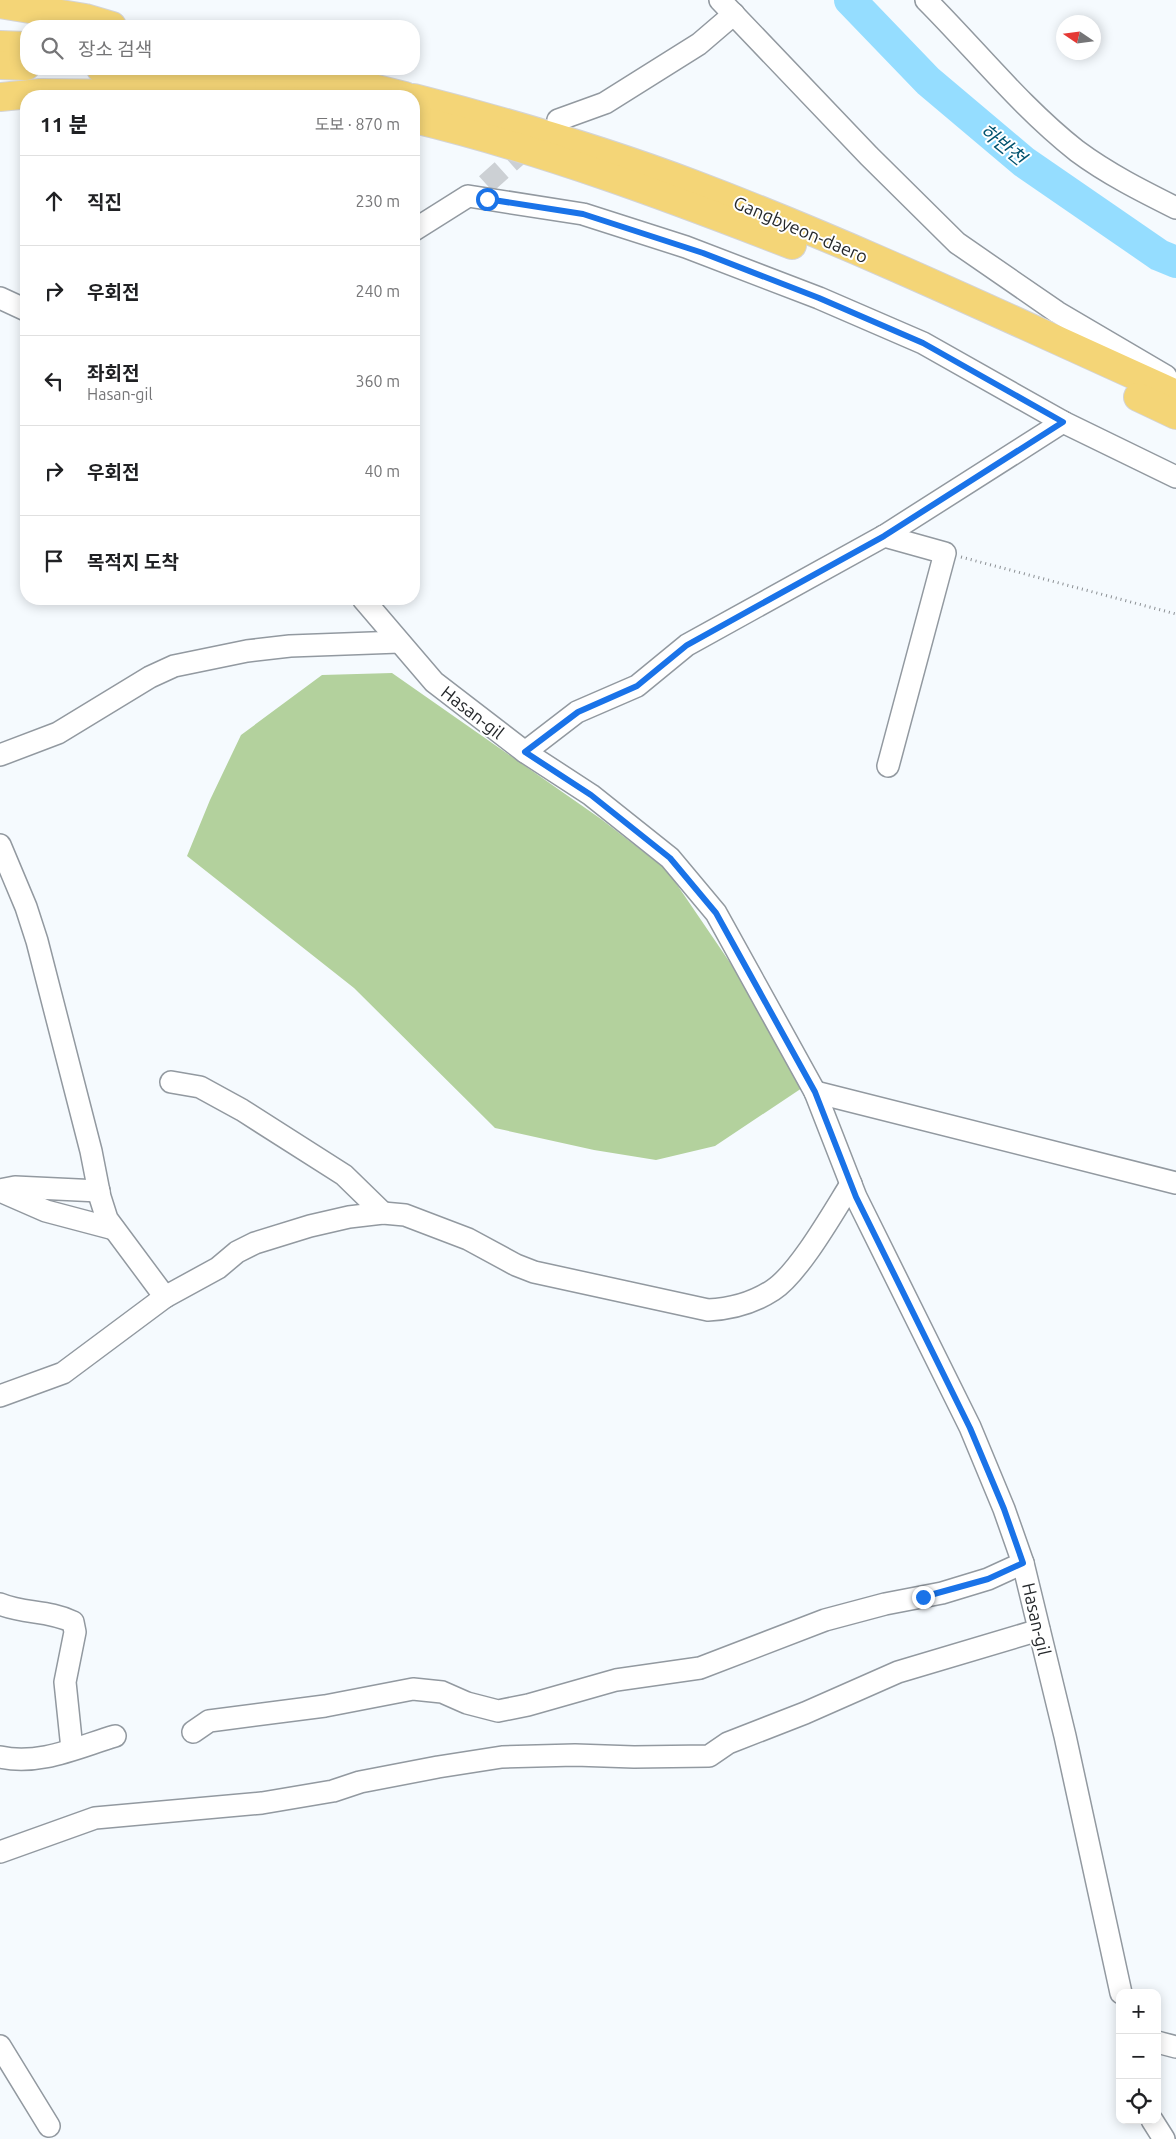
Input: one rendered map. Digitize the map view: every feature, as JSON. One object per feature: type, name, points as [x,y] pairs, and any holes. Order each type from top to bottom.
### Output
[{"type":"highway","points":[[0,4],[92,20]]},
{"type":"highway","points":[[0,45],[20,46]]},
{"type":"highway","points":[[0,65],[20,66]]},
{"type":"highway","points":[[231,75],[333,78],[381,90]]},
{"type":"highway","points":[[171,90],[253,76],[295,90]]},
{"type":"highway","points":[[0,97],[20,94]]},
{"type":"highway","name":"Gangbyeon-daero","points":[[420,100],[533,132],[693,184],[851,250],[1176,394]]},
{"type":"highway","name":"Gangbyeon-daero","points":[[420,121],[520,148],[644,188],[793,245],[976,322],[1176,415]]},
{"type":"street","points":[[926,0],[1014,91],[1077,150],[1128,183],[1176,208]]},
{"type":"street","points":[[558,120],[605,103],[699,44],[727,7],[869,156],[957,243],[1057,312],[1158,374],[1176,379]]},
{"type":"street","points":[[420,226],[486,184]]},
{"type":"street","points":[[468,196],[583,214],[686,247],[819,298],[923,343],[1063,422],[1176,477]]},
{"type":"street","points":[[0,298],[20,307]]},
{"type":"street","points":[[525,752],[578,712],[637,686],[687,645],[884,536],[1063,422]]},
{"type":"street","points":[[884,536],[946,553],[888,766]]},
{"type":"street","name":"Hasan-gil","points":[[368,605],[434,682],[525,752],[591,795],[670,858],[716,913],[815,1092],[851,1184],[970,1428],[1004,1509],[1023,1563],[1101,1896],[1119,1989]]},
{"type":"street","points":[[0,754],[58,733],[150,677],[174,666],[247,651],[281,647],[399,642]]},
{"type":"street","points":[[0,845],[37,941],[107,1219],[165,1297]]},
{"type":"street","points":[[171,1082],[200,1087],[242,1110],[344,1175],[383,1213]]},
{"type":"street","points":[[815,1092],[1176,1184]]},
{"type":"street","points":[[0,1396],[62,1374],[165,1297],[218,1268],[238,1252],[255,1244],[310,1226],[349,1217],[383,1213],[405,1215],[468,1239],[496,1256],[534,1272],[708,1310],[732,1309],[775,1289],[819,1234],[851,1184]]},
{"type":"street","points":[[0,1190],[15,1187],[99,1191]]},
{"type":"street","points":[[0,1190],[46,1212],[114,1229]]},
{"type":"street","points":[[193,1732],[209,1720],[325,1706],[413,1689],[442,1692],[467,1703],[498,1711],[528,1705],[616,1680],[700,1668],[825,1620],[885,1604],[942,1593],[988,1579],[1023,1563]]},
{"type":"street","points":[[0,1604],[8,1608],[60,1616],[72,1622],[75,1632],[65,1682],[72,1749]]},
{"type":"street","points":[[0,1852],[95,1818],[262,1803],[333,1791],[360,1782],[438,1767],[502,1757],[575,1755],[634,1757],[709,1756],[728,1743],[814,1710],[898,1672],[1039,1630]]},
{"type":"street","points":[[0,1757],[15,1760],[37,1759],[115,1736]]},
{"type":"street","points":[[1161,2043],[1176,2047]]},
{"type":"street","points":[[0,2046],[49,2126]]},
{"type":"street","points":[[1155,2124],[1164,2139]]},
{"type":"path","points":[[946,553],[1176,614]]},
{"type":"green space","points":[[392,673],[601,819],[667,870],[733,967],[802,1088],[715,1146],[656,1160],[594,1150],[495,1128],[354,988],[187,856],[210,800],[241,735],[322,675]]},
{"type":"waterway","name":"하반천","points":[[850,0],[928,81],[1024,162],[1159,255],[1176,262]]},
{"type":"tunnel","points":[[486,184],[533,142]]},
{"type":"route","points":[[487,199],[583,214],[703,253],[819,298],[923,343],[1063,422],[884,536],[687,645],[637,686],[578,712],[525,752],[591,795],[670,858],[716,913],[815,1092],[856,1197],[970,1428],[1004,1509],[1023,1563],[988,1579],[923,1597]]}]
